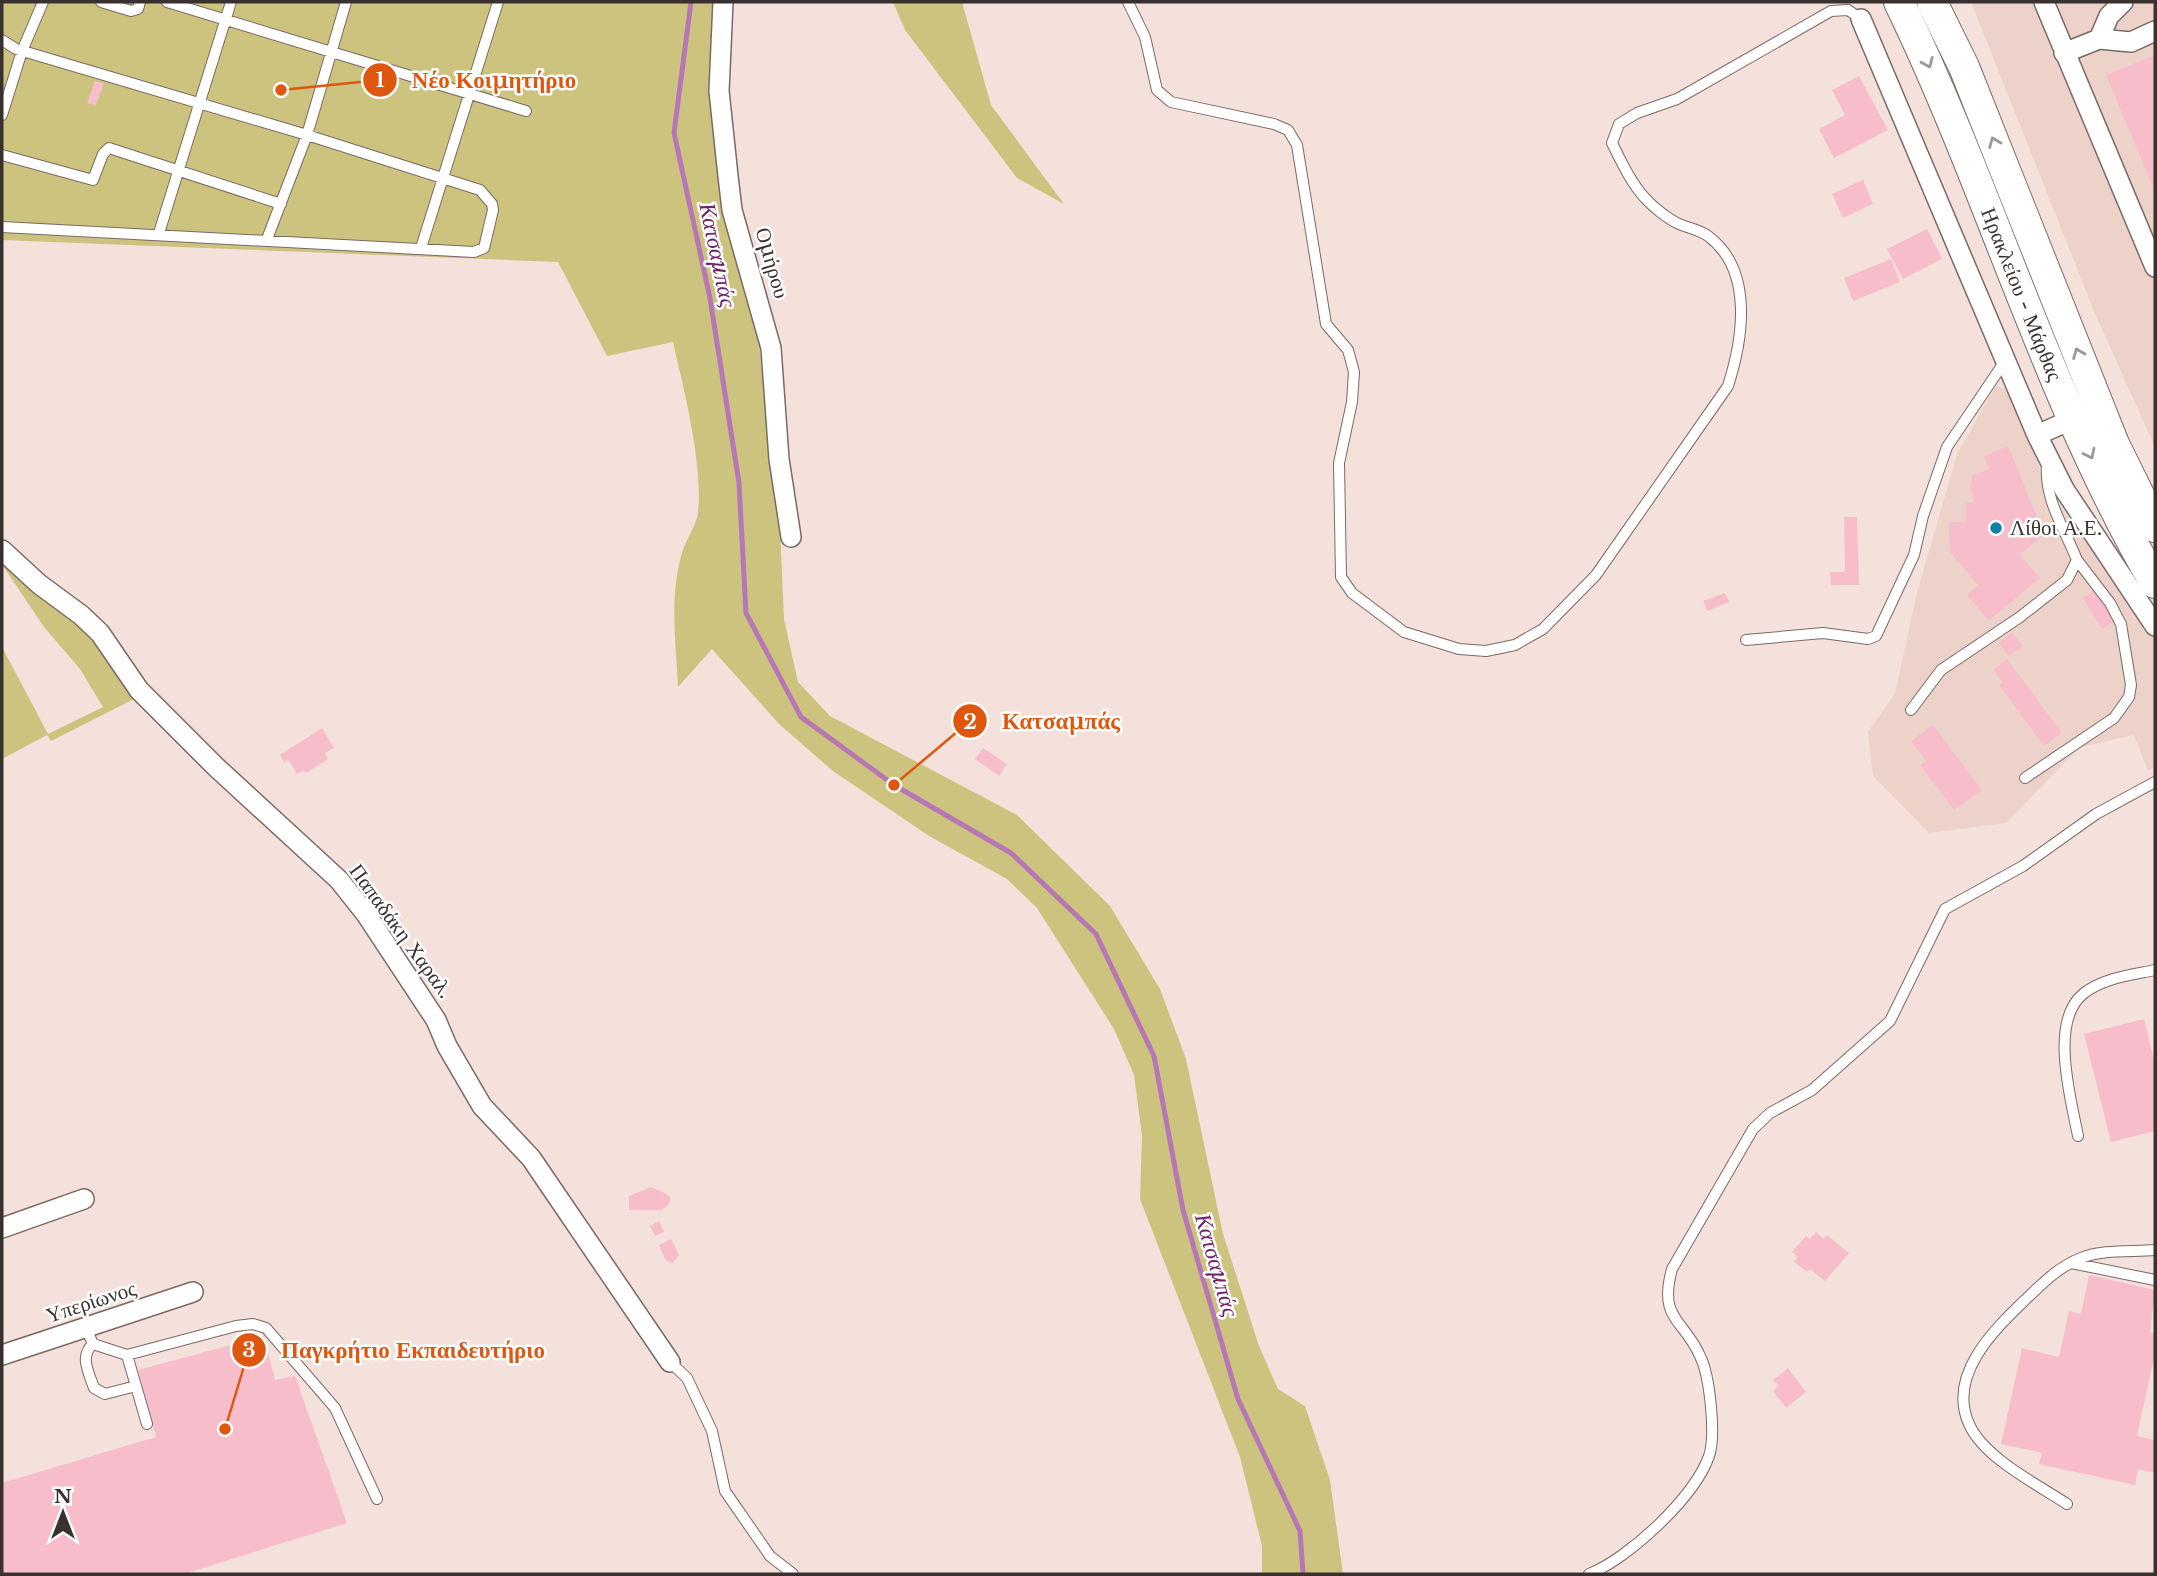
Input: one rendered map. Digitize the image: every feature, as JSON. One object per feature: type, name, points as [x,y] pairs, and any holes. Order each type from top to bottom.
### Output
[{"type":"main road","name":"Ηρακλείου - Μάρθας","points":[[1899,2],[1929,65],[2073,419],[2155,583]]},
{"type":"main road","name":"Ηρακλείου - Μάρθας","points":[[1931,2],[1964,67],[2115,444],[2155,527]]},
{"type":"street","name":"Ομήρου","points":[[723,2],[719,92],[728,176],[733,210],[769,339],[775,374],[779,459],[791,537]]},
{"type":"street","points":[[2044,2],[2155,267]]},
{"type":"street","points":[[2099,39],[2109,16],[2123,2]]},
{"type":"street","points":[[1861,19],[2047,456],[2064,489],[2155,626]]},
{"type":"street","points":[[2064,53],[2099,39],[2131,42],[2155,32]]},
{"type":"street","points":[[2037,435],[2073,419]]},
{"type":"street","name":"Παπαδάκη Χαραλ.","points":[[2,550],[39,584],[81,615],[100,634],[139,690],[216,768],[339,880],[366,914],[436,1020],[447,1046],[482,1106],[531,1158],[670,1362]]},
{"type":"street","points":[[2,1228],[84,1199]]},
{"type":"street","name":"Υπερίωνος","points":[[2,1355],[90,1336],[194,1292]]},
{"type":"lane","points":[[2,115],[22,51],[43,2]]},
{"type":"lane","points":[[101,2],[131,11],[138,9],[140,2]]},
{"type":"lane","points":[[167,2],[526,111]]},
{"type":"lane","points":[[159,233],[231,2]]},
{"type":"lane","points":[[267,239],[307,135],[346,2]]},
{"type":"lane","points":[[421,248],[498,2]]},
{"type":"lane","points":[[1128,2],[1145,37],[1157,90],[1171,102],[1274,124],[1288,130],[1297,145],[1326,324],[1348,350],[1354,372],[1339,463],[1341,577],[1352,593],[1404,632],[1460,649],[1486,651],[1515,645],[1543,629],[1596,575],[1728,386],[1736,363],[1741,303],[1735,271],[1721,248],[1707,235],[1676,223],[1644,197],[1612,143],[1619,124],[1637,113],[1688,93],[1831,11],[1848,10],[1861,19]]},
{"type":"lane","points":[[2,40],[22,51],[307,135],[480,190],[492,204],[484,248],[474,252],[159,233],[2,227]]},
{"type":"lane","points":[[2,155],[89,180],[96,178],[103,154],[109,149],[281,204]]},
{"type":"lane","points":[[1746,640],[1823,633],[1868,639],[1876,636],[1914,555],[1947,447],[2005,361]]},
{"type":"lane","points":[[2025,778],[2114,718],[2129,697],[2131,685],[2121,624],[2110,603],[2077,560],[2050,498],[2046,474],[2047,456]]},
{"type":"lane","points":[[1911,710],[1941,670],[2020,617],[2067,580],[2077,560]]},
{"type":"lane","points":[[1589,1574],[1624,1555],[1676,1509],[1709,1457],[1712,1429],[1705,1373],[1700,1355],[1679,1327],[1669,1307],[1668,1284],[1672,1269],[1752,1129],[1770,1113],[1812,1090],[1890,1021],[1945,909],[2023,866],[2096,814],[2155,782]]},
{"type":"lane","points":[[2078,1136],[2065,1071],[2067,1017],[2082,994],[2115,978],[2155,970]]},
{"type":"lane","points":[[2067,1504],[2021,1476],[1975,1435],[1967,1418],[1965,1391],[1975,1358],[1992,1332],[2052,1274],[2070,1263],[2094,1255],[2155,1251]]},
{"type":"lane","points":[[2070,1263],[2155,1280]]},
{"type":"lane","points":[[136,1386],[105,1394],[94,1388],[85,1357],[90,1336],[127,1355],[236,1326],[253,1324],[265,1328],[335,1408],[377,1499]]},
{"type":"lane","points":[[127,1355],[148,1424]]},
{"type":"lane","points":[[670,1362],[687,1378],[712,1431],[725,1492],[770,1556],[793,1574]]},
{"type":"shaded area","points":[[2,2],[717,2],[732,239],[759,343],[780,527],[784,619],[798,682],[830,716],[1017,815],[1110,906],[1160,989],[1186,1059],[1223,1234],[1259,1346],[1278,1389],[1305,1406],[1330,1480],[1343,1574],[1262,1574],[1262,1546],[1240,1457],[1140,1199],[1142,1136],[1134,1075],[1114,1029],[1037,908],[1007,879],[929,836],[833,771],[779,724],[712,649],[678,687],[674,620],[676,586],[682,553],[697,518],[699,493],[692,427],[673,342],[607,356],[558,262],[2,240]]},
{"type":"shaded area","points":[[893,2],[962,2],[991,105],[1064,204],[1017,178],[905,30]]},
{"type":"shaded area","points":[[1971,2],[2155,2],[2155,447],[2096,316]]},
{"type":"shaded area","points":[[1996,385],[2017,395],[2045,487],[2127,591],[2155,635],[2155,767],[2148,771],[2134,735],[2080,747],[2006,823],[1929,833],[1873,776],[1868,732],[1895,693],[1917,593],[1957,454]]},
{"type":"shaded area","points":[[2,561],[96,638],[138,697],[51,741],[47,735],[2,759],[2,647],[48,734],[103,707],[80,669],[44,627]]},
{"type":"building","points":[[2155,55],[2155,192],[2106,75]]},
{"type":"building","points":[[1859,76],[1888,130],[1834,158],[1819,129],[1845,115],[1832,90]]},
{"type":"building","points":[[95,81],[104,83],[96,105],[87,103]]},
{"type":"building","points":[[1863,180],[1873,204],[1843,218],[1832,194]]},
{"type":"building","points":[[1927,229],[1942,259],[1903,279],[1887,249]]},
{"type":"building","points":[[1891,259],[1900,282],[1853,301],[1844,278]]},
{"type":"building","name":"Λίθοι Α.Ε.","points":[[2008,446],[2044,534],[2020,555],[2040,578],[1989,621],[1967,595],[1978,585],[1950,552],[1949,522],[1966,522],[1966,503],[1974,501],[1970,487],[1972,476],[1989,469],[1984,456]]},
{"type":"building","points":[[1844,517],[1857,517],[1859,585],[1831,585],[1830,572],[1845,572]]},
{"type":"building","points":[[2099,589],[2118,619],[2102,629],[2083,598]]},
{"type":"building","points":[[1725,593],[1729,602],[1707,611],[1703,601]]},
{"type":"building","points":[[2012,633],[2023,646],[2009,656],[1999,643]]},
{"type":"building","points":[[2007,659],[2062,733],[2044,746],[1999,685],[2003,682],[1993,670]]},
{"type":"building","points":[[1933,725],[1982,790],[1954,810],[1920,765],[1926,761],[1911,741]]},
{"type":"building","points":[[322,728],[334,748],[325,753],[328,759],[306,773],[304,770],[297,774],[288,759],[284,762],[280,755]]},
{"type":"building","points":[[983,748],[1007,764],[999,776],[975,759]]},
{"type":"building","points":[[2144,1019],[2155,1064],[2155,1131],[2111,1142],[2084,1034]]},
{"type":"building","points":[[651,1187],[667,1194],[671,1199],[667,1206],[662,1210],[629,1210],[629,1196]]},
{"type":"building","points":[[659,1221],[664,1232],[655,1236],[650,1226]]},
{"type":"building","points":[[1816,1232],[1824,1239],[1827,1235],[1849,1253],[1825,1281],[1810,1269],[1807,1272],[1794,1262],[1798,1257],[1792,1252],[1806,1236],[1810,1239]]},
{"type":"building","points":[[671,1239],[679,1255],[673,1263],[666,1261],[659,1245]]},
{"type":"building","points":[[2089,1275],[2155,1290],[2150,1332],[2155,1333],[2155,1353],[2137,1436],[2155,1440],[2155,1473],[2138,1469],[2135,1485],[2039,1464],[2042,1453],[2001,1444],[2022,1348],[2059,1357],[2069,1311],[2081,1314]]},
{"type":"building","points":[[264,1336],[275,1380],[295,1376],[347,1523],[184,1574],[2,1574],[2,1483],[156,1437],[138,1370]]},
{"type":"building","points":[[1788,1368],[1806,1392],[1786,1408],[1773,1391],[1779,1386],[1773,1380]]},
{"type":"waterway","name":"Κατσαμπάς","points":[[691,2],[674,133],[710,298],[739,483],[746,613],[801,717],[894,785],[1011,853],[1096,934],[1154,1056],[1183,1210],[1238,1399],[1300,1531],[1303,1574]]},
{"type":"place","name":"Νέο Κοιμητήριο","points":[[281,90]]},
{"type":"place","name":"Λίθοι Α.Ε.","points":[[1996,528]]},
{"type":"place","name":"Κατσαμπάς","points":[[894,785]]},
{"type":"place","name":"Παγκρήτιο Εκπαιδευτήριο","points":[[225,1429]]}]
